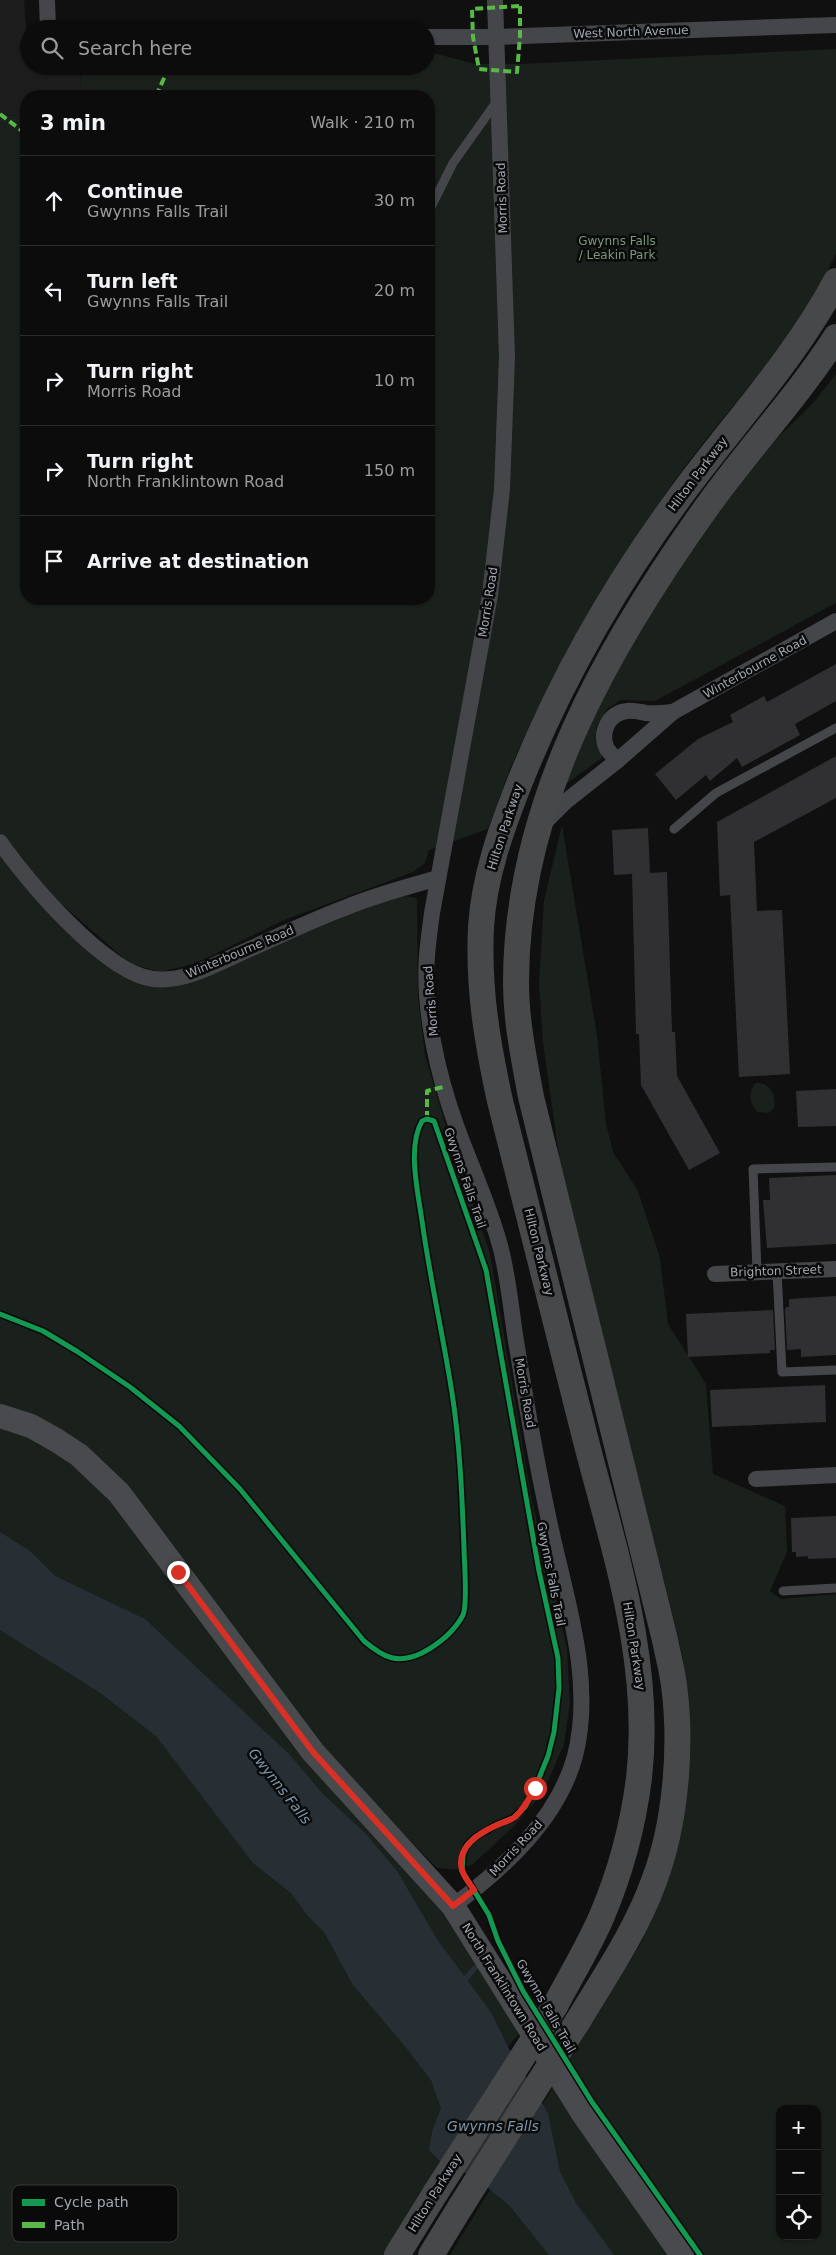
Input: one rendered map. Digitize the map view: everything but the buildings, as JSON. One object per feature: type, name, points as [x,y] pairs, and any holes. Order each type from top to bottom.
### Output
[{"type":"main road","name":"Hilton Parkway","points":[[397,2255],[555,2006],[600,1920],[619,1869],[631,1826],[639,1777],[642,1686],[624,1587],[500,1101],[486,1036],[481,982],[481,926],[486,891],[495,851],[536,743],[567,678],[606,609],[645,544],[789,356],[824,303],[836,280]]},
{"type":"main road","points":[[431,2255],[578,2021],[630,1934],[654,1881],[668,1832],[675,1781],[677,1731],[674,1686],[663,1631],[531,1097],[519,1030],[516,983],[521,903],[536,833],[564,754],[592,692],[630,623],[710,503],[813,372],[836,337]]},
{"type":"street","points":[[47,0],[48,20]]},
{"type":"street","name":"Morris Road","points":[[453,1906],[499,1868],[521,1846],[548,1814],[566,1782],[575,1757],[581,1726],[582,1694],[572,1626],[537,1466],[500,1244],[446,1095],[434,1042],[428,1001],[427,958],[438,878],[490,595],[502,489],[507,357],[495,0]]},
{"type":"street","name":"West North Avenue","points":[[435,37],[497,37],[836,25]]},
{"type":"street","name":"Winterbourne Road","points":[[536,833],[565,802],[617,761],[673,712],[836,621]]},
{"type":"street","name":"Winterbourne Road","points":[[617,761],[607,748],[604,738],[605,728],[609,721],[618,713],[635,710],[652,713],[673,712]]},
{"type":"street","name":"Winterbourne Road","points":[[0,842],[18,868],[46,900],[104,955],[130,971],[153,979],[180,977],[204,969],[346,907],[438,878]]},
{"type":"street","name":"Brighton Street","points":[[715,1274],[836,1269]]},
{"type":"street","name":"North Franklintown Road","points":[[0,1416],[31,1426],[56,1440],[79,1455],[119,1493],[313,1752],[453,1906],[577,2104],[682,2255]]},
{"type":"street","points":[[756,1479],[836,1475]]},
{"type":"lane","points":[[435,199],[453,163],[499,98]]},
{"type":"lane","points":[[674,829],[716,793],[836,728]]},
{"type":"lane","points":[[757,1272],[753,1170],[836,1167]]},
{"type":"lane","points":[[777,1271],[782,1372],[836,1370]]},
{"type":"lane","points":[[784,1591],[836,1588]]},
{"type":"shaded area","points":[[0,0],[24,0],[26,20],[20,20],[20,75],[80,75],[81,90],[20,90],[20,115],[0,116]]},
{"type":"green space","name":"Gwynns Falls / Leakin Park","points":[[836,49],[836,253],[820,285],[801,316],[758,375],[689,461],[606,584],[568,650],[534,717],[510,770],[488,829],[429,850],[425,863],[413,872],[282,921],[194,964],[160,972],[135,965],[121,956],[40,885],[0,833],[0,116],[20,115],[20,605],[435,605],[435,90],[81,90],[80,75],[435,75],[435,53],[475,64],[519,64]]},
{"type":"green space","points":[[836,374],[836,603],[655,701],[621,700],[608,708],[596,727],[602,758],[566,784],[576,749],[622,659],[673,574],[764,451],[813,403]]},
{"type":"green space","points":[[562,825],[597,1035],[606,1124],[613,1152],[638,1191],[660,1258],[668,1324],[706,1384],[713,1474],[785,1506],[787,1552],[770,1591],[781,1599],[836,1594],[836,2255],[696,2255],[565,2067],[641,1943],[658,1903],[689,1708],[682,1654],[560,1163],[543,1043],[539,983],[544,901]]},
{"type":"green space","points":[[0,852],[28,890],[108,962],[143,985],[157,988],[183,983],[365,907],[404,896],[417,898],[418,999],[425,1055],[445,1124],[490,1253],[532,1501],[567,1648],[570,1703],[564,1744],[543,1793],[514,1826],[473,1864],[460,1870],[437,1868],[336,1765],[119,1481],[0,1409]]},
{"type":"green space","points":[[756,1083],[765,1085],[773,1094],[774,1108],[768,1113],[758,1112],[751,1102],[751,1090]]},
{"type":"green space","points":[[0,1424],[64,1453],[115,1498],[449,1918],[522,2030],[508,2047],[384,2255],[0,2255]]},
{"type":"green space","points":[[555,2084],[670,2255],[450,2255]]},
{"type":"water","name":"Gwynns Falls","points":[[0,1532],[30,1551],[55,1576],[145,1619],[290,1755],[323,1794],[365,1833],[397,1871],[437,1939],[492,2014],[508,2047],[548,2113],[560,2172],[576,2203],[614,2255],[549,2255],[510,2206],[476,2178],[441,2162],[429,2150],[432,2132],[441,2108],[431,2080],[353,1985],[324,1932],[308,1916],[291,1893],[253,1863],[156,1736],[99,1692],[0,1630]]},
{"type":"waterway","points":[[462,1983],[475,1968]]},
{"type":"marked path","points":[[520,6],[517,72],[479,69],[473,37],[472,9],[520,6]]},
{"type":"marked path","points":[[159,90],[165,75]]},
{"type":"marked path","points":[[0,114],[20,129]]},
{"type":"marked path","points":[[427,1119],[427,1091],[443,1087]]},
{"type":"cycle path","name":"Gwynns Falls Trail","points":[[0,1314],[43,1331],[78,1352],[130,1387],[179,1426],[240,1489],[364,1641],[371,1647],[384,1655],[398,1659],[413,1657],[422,1653],[446,1637],[455,1627],[463,1615],[466,1592],[459,1451],[455,1412],[425,1243],[414,1156],[415,1144],[422,1121],[427,1119],[434,1121],[486,1270],[539,1571],[558,1658],[559,1688],[554,1732],[548,1756],[535,1788],[525,1807],[513,1818],[496,1825],[474,1838],[467,1845],[463,1855],[462,1871],[489,1915],[498,1941],[523,1991],[592,2102],[700,2255]]},
{"type":"route","points":[[178,1572],[257,1680],[313,1752],[432,1880],[453,1906],[474,1890],[462,1871],[462,1855],[467,1845],[474,1838],[496,1825],[513,1818],[525,1807],[535,1788]]}]
